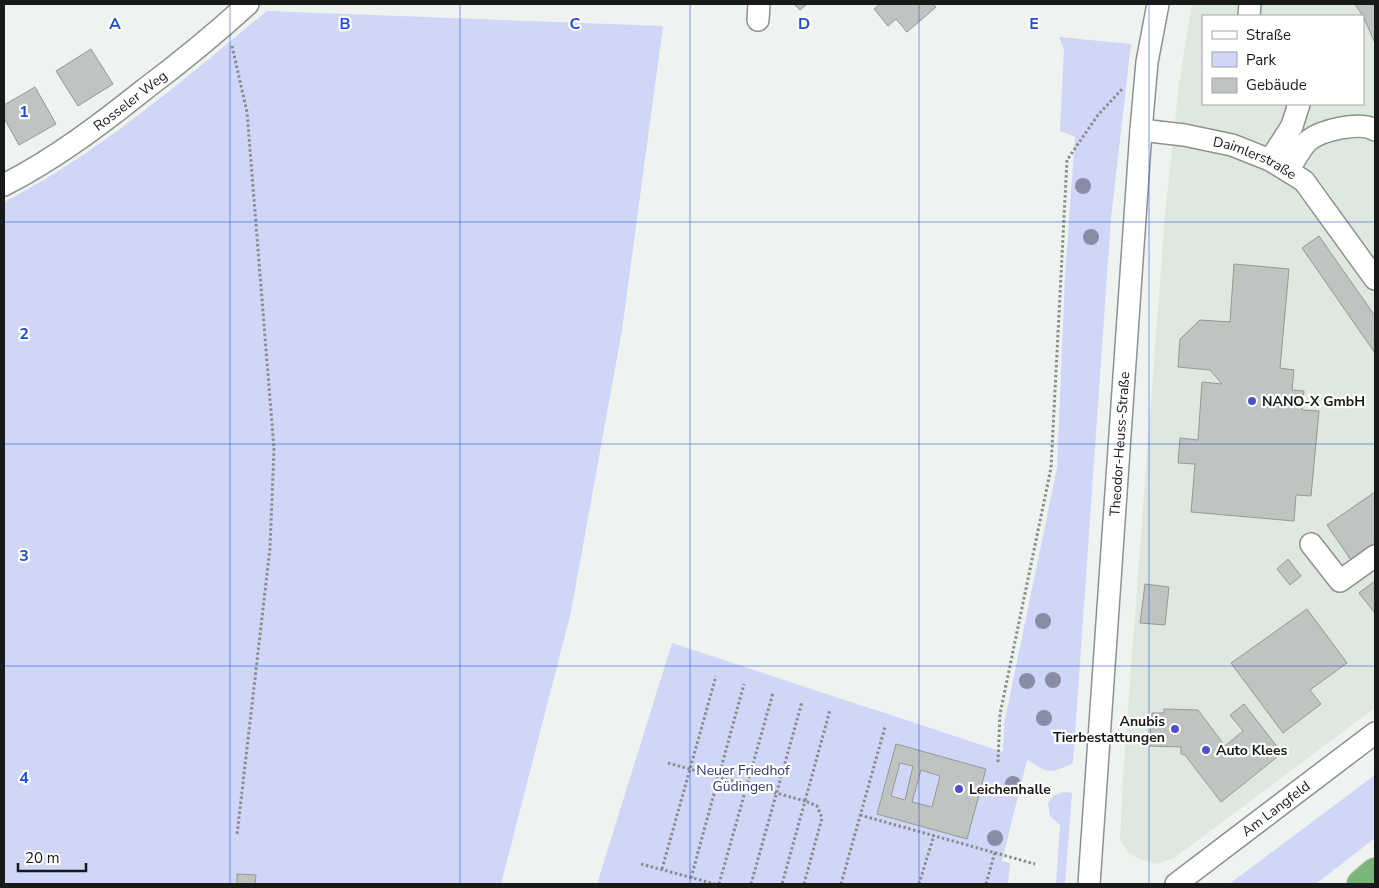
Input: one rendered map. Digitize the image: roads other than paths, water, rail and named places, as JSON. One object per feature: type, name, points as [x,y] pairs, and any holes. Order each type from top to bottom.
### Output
[{"type":"highway","points":[[1361,884],[1375,872]]},
{"type":"street","name":"Rosseler Weg","points":[[4,185],[34,170],[112,116],[248,4]]},
{"type":"street","name":"Theodor-Heuss-Straße","points":[[1089,884],[1141,130],[1147,62],[1158,4]]},
{"type":"street","points":[[1279,165],[1299,105]]},
{"type":"street","points":[[1279,165],[1308,141],[1336,128],[1369,126],[1375,130]]},
{"type":"street","name":"Daimlerstraße","points":[[1141,130],[1184,135],[1232,145],[1279,165],[1304,181],[1375,279]]},
{"type":"street","points":[[1311,544],[1340,581],[1375,556]]},
{"type":"street","name":"Am Langfeld","points":[[1176,884],[1375,733]]},
{"type":"place","name":"NANO-X GmbH","points":[[1252,401]]},
{"type":"place","name":"Anubis Tierbestattungen","points":[[1175,729]]},
{"type":"place","name":"Auto Klees","points":[[1206,750]]},
{"type":"place","name":"Leichenhalle","points":[[959,789]]},
{"type":"park label","name":"Neuer Friedhof Güdingen","points":[[743,778]]}]
